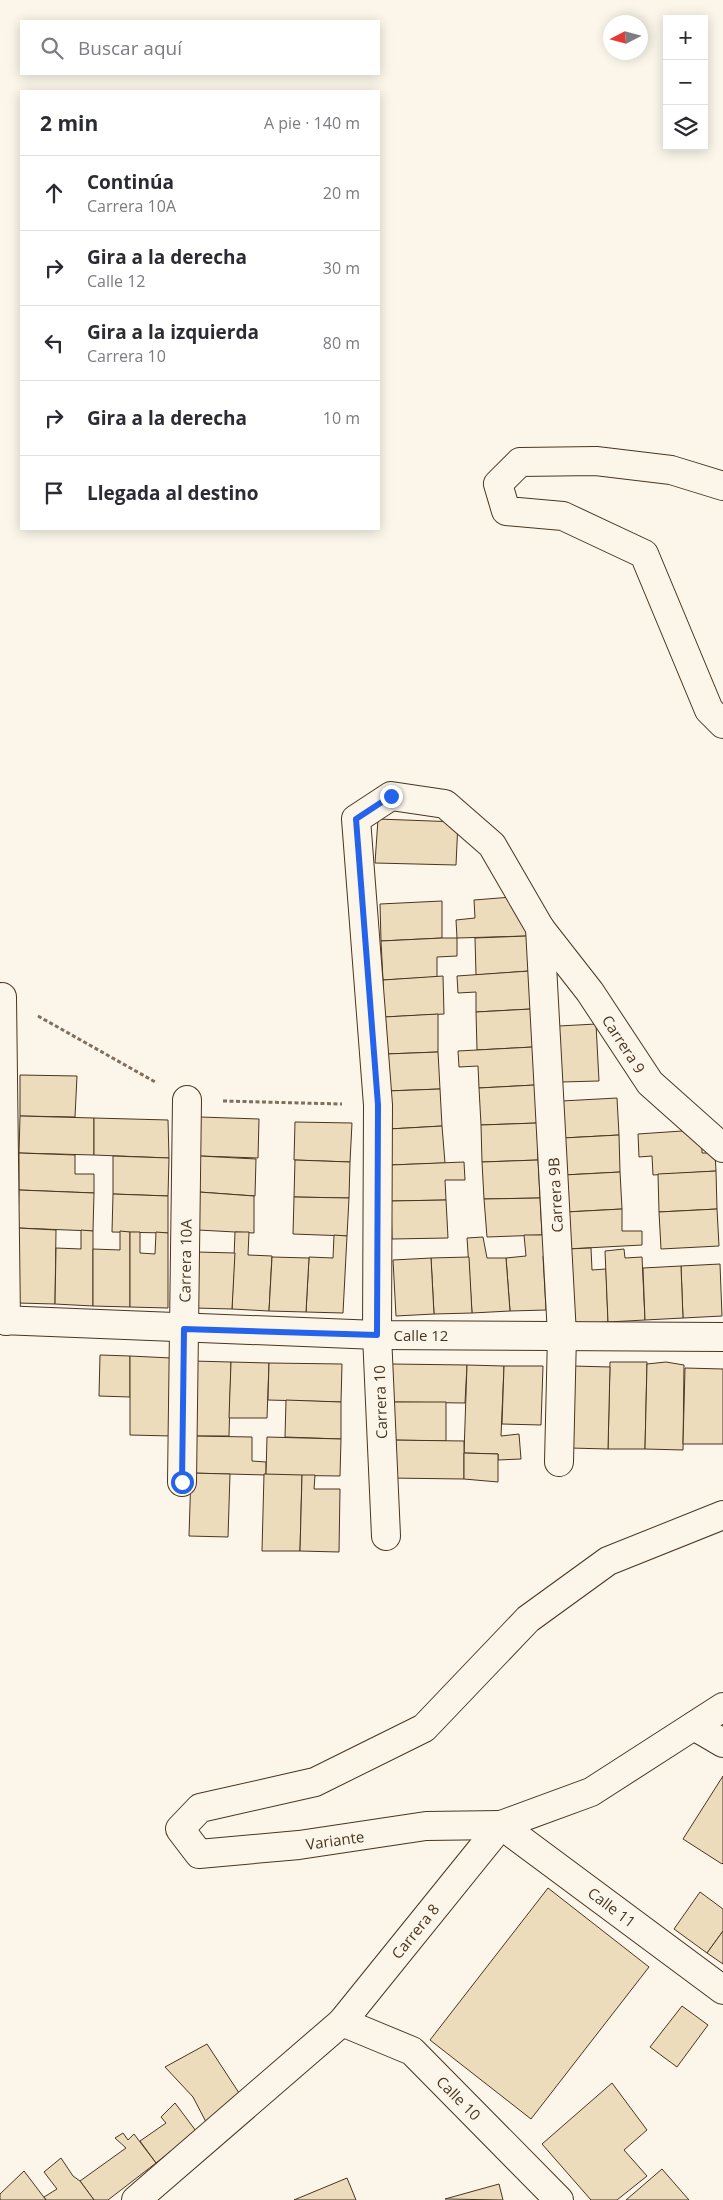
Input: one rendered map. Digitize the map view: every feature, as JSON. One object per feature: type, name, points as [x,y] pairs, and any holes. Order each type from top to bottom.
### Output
[{"type":"street","points":[[723,486],[671,470],[596,461],[520,462],[498,484],[506,510],[563,516],[644,554],[709,710],[723,724]]},
{"type":"street","name":"Carrera 9","points":[[356,819],[391,796],[445,804],[492,845],[540,928],[590,992],[650,1083],[723,1148]]},
{"type":"street","name":"Carrera 10","points":[[356,819],[378,1105],[377,1335],[386,1536]]},
{"type":"street","name":"Carrera 9B","points":[[540,928],[562,1335],[559,1462]]},
{"type":"street","points":[[2,996],[3,1320]]},
{"type":"street","name":"Carrera 10A","points":[[182,1482],[188,1100]]},
{"type":"street","name":"Calle 12","points":[[3,1320],[184,1329],[377,1335],[723,1337]]},
{"type":"street","name":"Variante","points":[[501,1825],[426,1826],[299,1845],[199,1854],[180,1829],[200,1808],[315,1782],[424,1728],[528,1620],[608,1561],[723,1515]]},
{"type":"street","points":[[501,1825],[591,1792],[723,1707]]},
{"type":"street","points":[[694,1726],[723,1743]]},
{"type":"street","name":"Calle 11","points":[[501,1825],[723,1990]]},
{"type":"street","name":"Carrera 8","points":[[136,2200],[342,2022],[501,1825]]},
{"type":"street","name":"Calle 10","points":[[342,2022],[412,2051],[558,2200]]},
{"type":"building","points":[[378,819],[458,822],[456,865],[375,863]]},
{"type":"building","points":[[512,897],[527,916],[527,936],[457,938],[456,920],[475,918],[474,900]]},
{"type":"building","points":[[442,901],[442,938],[381,941],[380,904]]},
{"type":"building","points":[[527,936],[529,971],[476,975],[475,938]]},
{"type":"building","points":[[457,938],[457,956],[437,957],[437,977],[383,980],[381,941]]},
{"type":"building","points":[[529,971],[531,1009],[476,1012],[476,992],[458,993],[457,976]]},
{"type":"building","points":[[443,976],[444,1014],[384,1017],[383,980]]},
{"type":"building","points":[[531,1009],[533,1047],[477,1050],[476,1012]]},
{"type":"building","points":[[438,1014],[438,1052],[386,1054],[384,1017]]},
{"type":"building","points":[[596,1024],[599,1081],[561,1082],[559,1026]]},
{"type":"building","points":[[533,1047],[535,1085],[479,1088],[478,1066],[459,1067],[458,1051]]},
{"type":"building","points":[[438,1052],[440,1089],[387,1091],[386,1054]]},
{"type":"building","points":[[20,1075],[77,1076],[75,1117],[20,1116]]},
{"type":"building","points":[[535,1085],[537,1123],[481,1125],[479,1088]]},
{"type":"building","points":[[440,1089],[442,1126],[389,1129],[387,1091]]},
{"type":"building","points":[[617,1098],[619,1135],[563,1138],[562,1101]]},
{"type":"building","points":[[20,1116],[94,1118],[94,1155],[19,1153]]},
{"type":"building","points":[[200,1117],[259,1119],[258,1158],[200,1156]]},
{"type":"building","points":[[94,1118],[168,1120],[169,1158],[94,1155]]},
{"type":"building","points":[[295,1122],[352,1123],[350,1162],[294,1160]]},
{"type":"building","points":[[537,1123],[538,1160],[482,1162],[481,1125]]},
{"type":"building","points":[[442,1126],[445,1163],[390,1165],[389,1129]]},
{"type":"building","points":[[682,1131],[702,1144],[702,1153],[715,1153],[716,1171],[653,1175],[652,1156],[639,1157],[638,1134]]},
{"type":"building","points":[[619,1135],[620,1172],[564,1175],[563,1138]]},
{"type":"building","points":[[19,1153],[75,1155],[75,1174],[94,1174],[94,1193],[19,1190]]},
{"type":"building","points":[[113,1156],[169,1158],[168,1196],[113,1194]]},
{"type":"building","points":[[200,1156],[256,1159],[255,1196],[199,1192]]},
{"type":"building","points":[[295,1160],[350,1162],[349,1198],[294,1197]]},
{"type":"building","points":[[538,1160],[540,1198],[484,1199],[482,1162]]},
{"type":"building","points":[[464,1162],[465,1180],[445,1180],[446,1200],[391,1201],[390,1165]]},
{"type":"building","points":[[716,1171],[717,1209],[659,1212],[658,1174]]},
{"type":"building","points":[[620,1172],[622,1209],[566,1212],[564,1175]]},
{"type":"building","points":[[19,1190],[94,1193],[93,1231],[18,1228]]},
{"type":"building","points":[[199,1192],[254,1196],[254,1233],[198,1230]]},
{"type":"building","points":[[113,1194],[168,1196],[168,1233],[112,1232]]},
{"type":"building","points":[[294,1197],[349,1198],[347,1236],[293,1234]]},
{"type":"building","points":[[540,1198],[542,1235],[487,1237],[484,1199]]},
{"type":"building","points":[[446,1200],[448,1238],[392,1239],[391,1201]]},
{"type":"building","points":[[622,1209],[622,1231],[642,1231],[642,1245],[567,1249],[566,1212]]},
{"type":"building","points":[[717,1209],[719,1246],[661,1249],[659,1212]]},
{"type":"building","points":[[18,1228],[56,1230],[55,1304],[18,1303]]},
{"type":"building","points":[[81,1230],[93,1231],[93,1306],[55,1304],[56,1248],[81,1249]]},
{"type":"building","points":[[120,1231],[130,1232],[130,1307],[93,1306],[93,1249],[120,1250]]},
{"type":"building","points":[[130,1232],[140,1232],[140,1253],[155,1254],[156,1232],[168,1233],[168,1308],[130,1307]]},
{"type":"building","points":[[235,1232],[249,1232],[248,1255],[272,1256],[269,1311],[232,1309]]},
{"type":"building","points":[[334,1235],[347,1236],[343,1313],[306,1312],[309,1257],[333,1258]]},
{"type":"building","points":[[524,1235],[546,1235],[546,1255],[543,1256],[546,1310],[510,1311],[506,1258],[526,1256]]},
{"type":"building","points":[[483,1237],[487,1258],[506,1258],[510,1311],[472,1313],[467,1238]]},
{"type":"building","points":[[591,1248],[592,1270],[606,1269],[608,1322],[570,1324],[567,1249]]},
{"type":"building","points":[[624,1249],[625,1258],[642,1257],[645,1320],[608,1322],[605,1251]]},
{"type":"building","points":[[197,1252],[235,1253],[232,1309],[195,1308]]},
{"type":"building","points":[[272,1257],[309,1258],[306,1312],[269,1311]]},
{"type":"building","points":[[469,1257],[472,1313],[434,1314],[431,1258]]},
{"type":"building","points":[[431,1258],[434,1314],[396,1316],[393,1260]]},
{"type":"building","points":[[720,1264],[722,1316],[683,1318],[681,1266]]},
{"type":"building","points":[[681,1266],[683,1318],[645,1320],[643,1268]]},
{"type":"building","points":[[100,1355],[130,1356],[130,1397],[99,1396]]},
{"type":"building","points":[[130,1356],[171,1358],[171,1436],[130,1435]]},
{"type":"building","points":[[193,1361],[231,1362],[229,1436],[192,1436]]},
{"type":"building","points":[[231,1362],[269,1363],[267,1418],[229,1418]]},
{"type":"building","points":[[610,1362],[647,1362],[645,1449],[608,1449]]},
{"type":"building","points":[[666,1362],[684,1365],[683,1450],[645,1449],[647,1364]]},
{"type":"building","points":[[269,1363],[342,1364],[341,1402],[268,1400]]},
{"type":"building","points":[[392,1364],[467,1365],[465,1403],[391,1402]]},
{"type":"building","points":[[467,1365],[504,1366],[501,1436],[519,1434],[521,1459],[498,1460],[498,1454],[464,1453]]},
{"type":"building","points":[[504,1366],[543,1366],[541,1425],[502,1424]]},
{"type":"building","points":[[572,1366],[610,1367],[608,1449],[570,1448]]},
{"type":"building","points":[[685,1368],[723,1369],[723,1444],[683,1444]]},
{"type":"building","points":[[286,1400],[341,1402],[341,1439],[285,1437]]},
{"type":"building","points":[[391,1402],[446,1402],[446,1441],[390,1440]]},
{"type":"building","points":[[192,1436],[252,1437],[252,1461],[266,1462],[266,1475],[191,1473]]},
{"type":"building","points":[[267,1437],[341,1439],[340,1476],[266,1475]]},
{"type":"building","points":[[390,1440],[464,1441],[464,1479],[388,1478]]},
{"type":"building","points":[[464,1453],[498,1454],[498,1482],[464,1479]]},
{"type":"building","points":[[191,1473],[230,1474],[228,1537],[189,1536]]},
{"type":"building","points":[[264,1474],[302,1475],[300,1551],[262,1551]]},
{"type":"building","points":[[302,1475],[315,1475],[314,1489],[340,1489],[339,1552],[300,1551]]},
{"type":"building","points":[[723,1776],[723,1863],[722,1864],[683,1839]]},
{"type":"building","points":[[548,1888],[649,1967],[531,2119],[430,2040]]},
{"type":"building","points":[[700,1892],[723,1909],[723,1931],[707,1953],[674,1929]]},
{"type":"building","points":[[723,1931],[723,1964],[707,1953]]},
{"type":"building","points":[[682,2006],[708,2025],[677,2067],[650,2047]]},
{"type":"building","points":[[207,2044],[241,2096],[206,2122],[193,2097],[165,2067]]},
{"type":"building","points":[[612,2083],[647,2130],[624,2150],[647,2176],[617,2200],[591,2200],[542,2144]]},
{"type":"building","points":[[175,2103],[196,2131],[156,2163],[140,2141],[166,2123],[161,2117]]},
{"type":"building","points":[[123,2133],[128,2140],[134,2134],[156,2163],[108,2200],[94,2200],[80,2181],[126,2148],[115,2138]]},
{"type":"building","points":[[61,2158],[73,2176],[80,2181],[94,2200],[46,2200],[44,2197],[57,2189],[44,2172]]},
{"type":"building","points":[[662,2169],[689,2200],[626,2200]]},
{"type":"building","points":[[24,2171],[46,2200],[0,2200],[0,2194]]},
{"type":"building","points":[[347,2178],[356,2200],[294,2200]]},
{"type":"building","points":[[499,2184],[503,2200],[445,2199]]},
{"type":"route","points":[[182,1482],[184,1329],[377,1335],[378,1105],[356,819],[391,796]]}]
